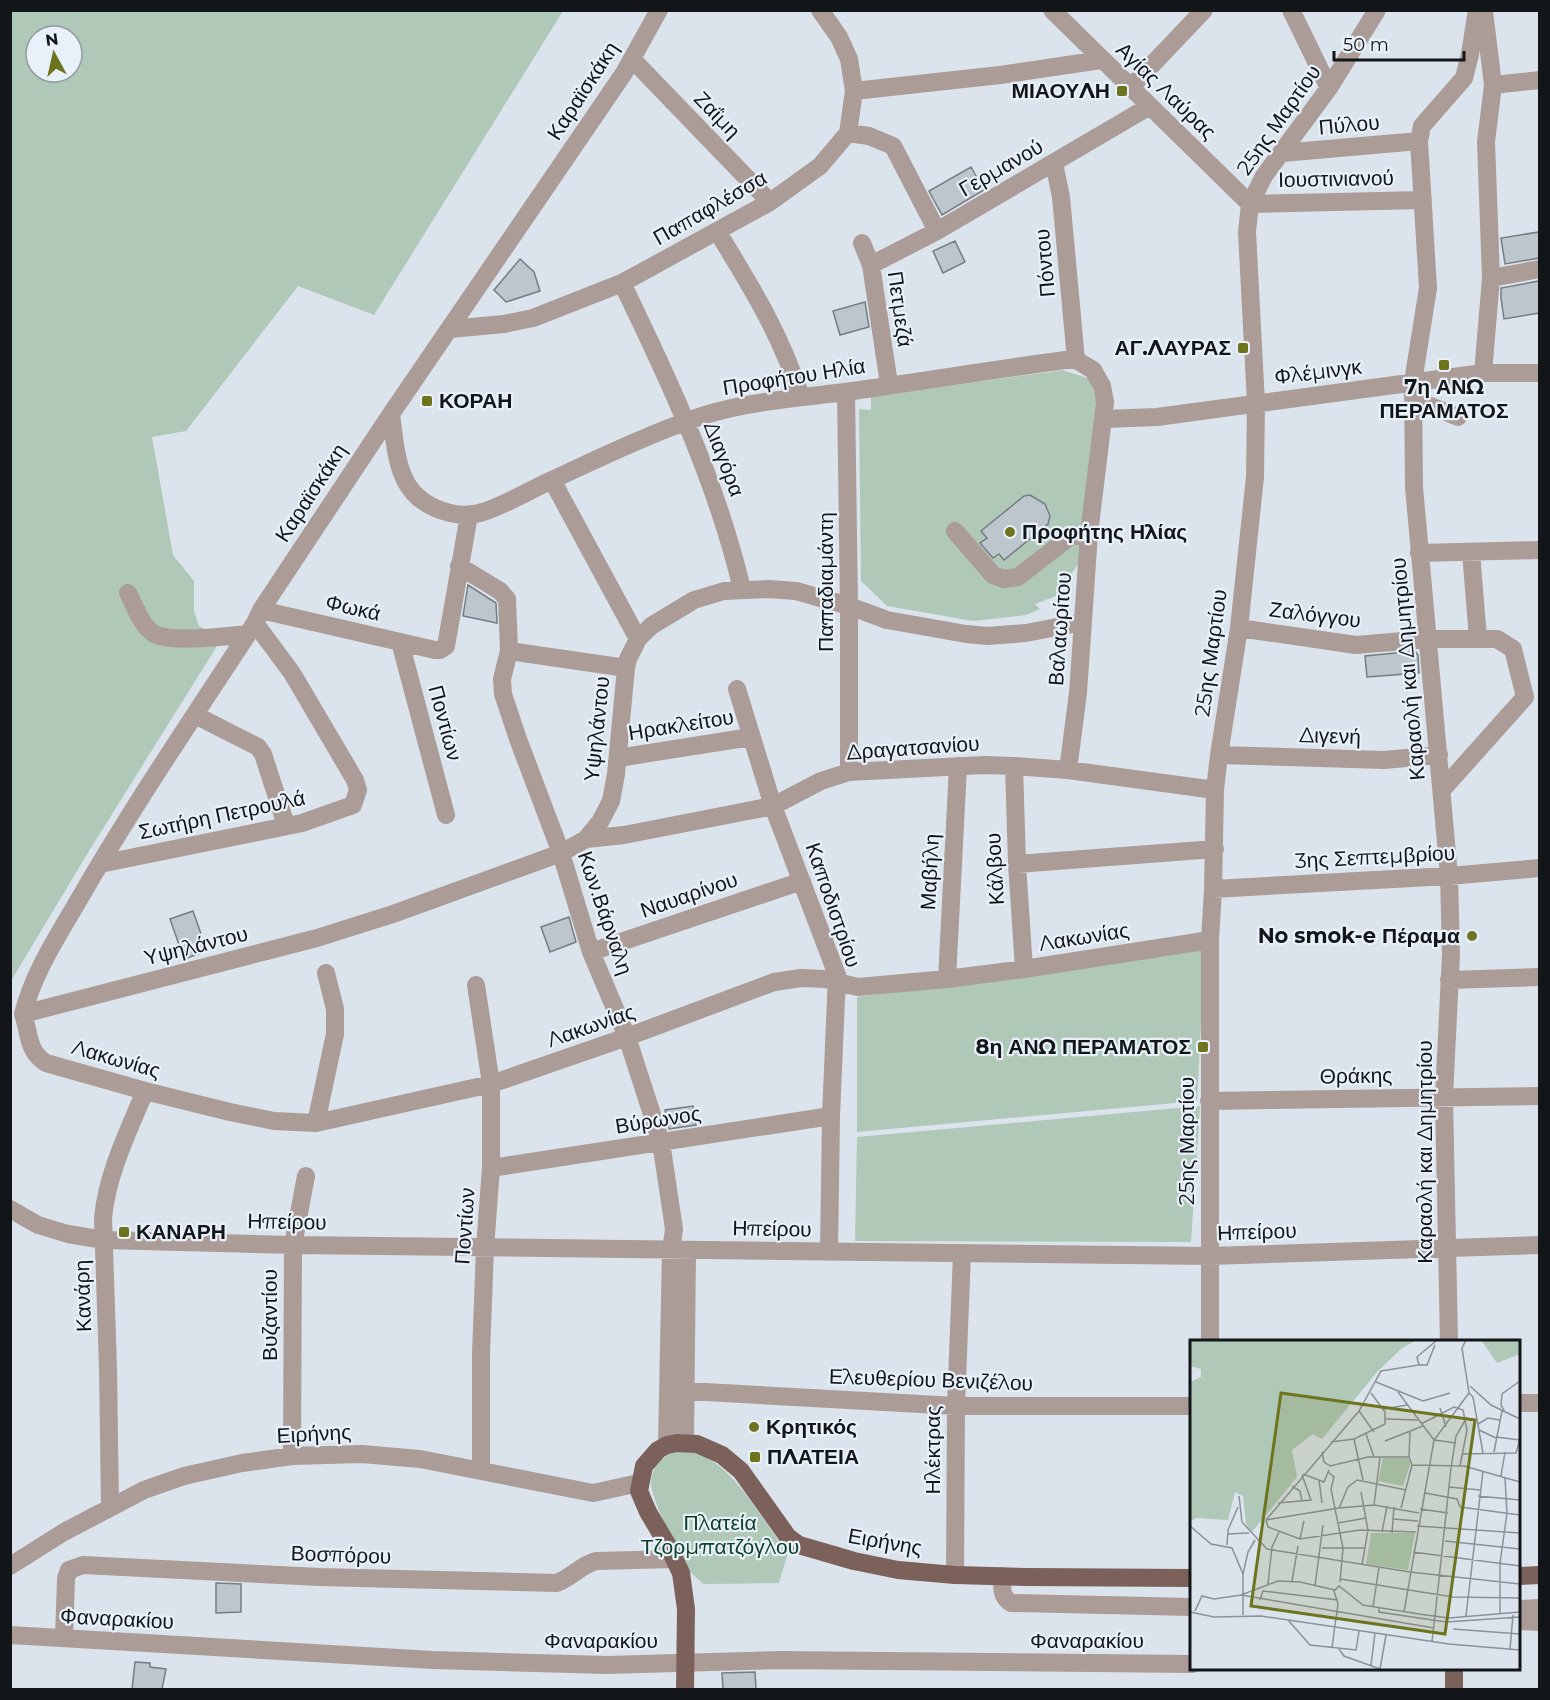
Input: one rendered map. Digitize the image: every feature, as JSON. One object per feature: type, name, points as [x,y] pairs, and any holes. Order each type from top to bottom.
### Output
[{"type":"main road","points":[[676,1444],[650,1458],[644,1466],[639,1483],[641,1498],[681,1573],[684,1589],[685,1689]]},
{"type":"main road","name":"Ειρήνης","points":[[676,1444],[708,1447],[734,1464],[779,1527],[799,1545],[874,1566],[955,1575],[1190,1578]]},
{"type":"main road","points":[[1520,1576],[1539,1575]]},
{"type":"main road","points":[[1454,1670],[1454,1689]]},
{"type":"street","name":"Καραϊσκάκη","points":[[23,1014],[29,991],[40,966],[100,864],[391,414],[632,59],[659,10]]},
{"type":"street","name":"Αγίας Λαύρας","points":[[1052,10],[1250,204]]},
{"type":"street","points":[[1291,10],[1329,88]]},
{"type":"street","name":"25ης Μαρτίου","points":[[1210,1340],[1210,940],[1215,849],[1215,790],[1239,628],[1255,477],[1256,403],[1246,232],[1250,204],[1264,176],[1329,88],[1377,10]]},
{"type":"street","name":"Καραολή και Δημητρίου","points":[[1449,1340],[1444,1097],[1449,980],[1449,876],[1414,487],[1413,390],[1428,288],[1419,141],[1422,126],[1464,78],[1477,10]]},
{"type":"street","points":[[1483,373],[1491,278],[1486,142],[1493,85],[1484,10]]},
{"type":"street","points":[[1130,88],[1203,11]]},
{"type":"street","points":[[826,12],[849,59],[854,91],[848,133],[869,136],[893,146],[937,231]]},
{"type":"street","name":"Ζαΐμη","points":[[632,59],[770,202]]},
{"type":"street","points":[[854,91],[1000,75],[1101,60]]},
{"type":"street","points":[[1493,85],[1539,80]]},
{"type":"street","name":"Γερμανού","points":[[871,265],[937,231],[1150,106]]},
{"type":"street","name":"Παπαφλέσσα","points":[[450,329],[504,324],[533,318],[622,283],[770,202],[820,166],[848,133]]},
{"type":"street","name":"Πύλου","points":[[1282,153],[1419,141]]},
{"type":"street","name":"Πόντου","points":[[1054,163],[1061,197],[1076,360]]},
{"type":"street","name":"Ιουστινιανού","points":[[1250,204],[1423,200]]},
{"type":"street","points":[[717,231],[759,297],[777,334],[801,397]]},
{"type":"street","name":"Πετμεζά","points":[[862,243],[871,265],[889,384]]},
{"type":"street","points":[[1491,278],[1539,269]]},
{"type":"street","name":"Διαγόρα","points":[[622,283],[686,421],[731,544],[742,589]]},
{"type":"street","points":[[1076,360],[1093,370],[1099,378],[1105,402],[1103,419]]},
{"type":"street","name":"Προφήτου Ηλία","points":[[391,414],[397,460],[403,480],[415,496],[431,506],[450,513],[469,515],[485,512],[686,421],[750,403],[1076,360]]},
{"type":"street","name":"Φλέμινγκ","points":[[1103,419],[1157,417],[1256,403],[1413,390],[1483,373],[1539,373]]},
{"type":"street","points":[[1413,390],[1458,417]]},
{"type":"street","name":"Παπαδιαμάντη","points":[[846,392],[849,772]]},
{"type":"street","name":"Βαλαωρίτου","points":[[1068,770],[1078,693],[1089,534],[1103,419]]},
{"type":"street","points":[[552,480],[638,639]]},
{"type":"street","points":[[459,566],[469,515]]},
{"type":"street","points":[[955,531],[993,575],[1004,579],[1018,578],[1071,536],[1089,534]]},
{"type":"street","points":[[1419,554],[1539,550]]},
{"type":"street","points":[[1471,552],[1478,639]]},
{"type":"street","name":"Φωκά","points":[[128,592],[143,622],[154,634],[168,638],[187,639],[255,623],[400,642],[440,650],[446,646],[459,566]]},
{"type":"street","name":"Κων.Βάρναλη","points":[[459,566],[504,594],[507,599],[509,651],[502,679],[503,694],[561,853],[591,952],[627,1037],[661,1142],[679,1250],[676,1444]]},
{"type":"street","name":"Υψηλάντου","points":[[23,1014],[317,938],[393,914],[561,853],[586,839],[600,822],[611,801],[618,758],[628,659],[638,639],[651,626],[694,600],[724,591],[742,589],[796,591],[849,606],[887,620],[988,636],[1026,633],[1083,622]]},
{"type":"street","name":"Σωτήρη Πετρουλά","points":[[100,864],[302,823],[353,805],[358,790],[355,780],[291,673],[255,623]]},
{"type":"street","name":"Ζαλόγγου","points":[[1239,628],[1356,645],[1427,639],[1497,639],[1513,649],[1532,696]]},
{"type":"street","name":"Ποντίων","points":[[400,642],[446,815]]},
{"type":"street","points":[[509,651],[626,668]]},
{"type":"street","name":"Καποδιστρίου","points":[[737,689],[772,806],[837,975],[831,1116],[829,1252]]},
{"type":"street","points":[[1442,790],[1532,696]]},
{"type":"street","points":[[195,715],[258,747],[263,754],[286,825]]},
{"type":"street","name":"Ηρακλείτου","points":[[618,758],[751,737]]},
{"type":"street","name":"Διγενή","points":[[1219,755],[1384,760],[1439,755]]},
{"type":"street","name":"Δραγατσανίου","points":[[586,839],[624,835],[772,806],[821,781],[849,772],[958,766],[1014,766],[1068,770],[1215,790]]},
{"type":"street","name":"Μαβήλη","points":[[947,979],[958,766]]},
{"type":"street","name":"Κάλβου","points":[[1014,766],[1017,864],[1024,969]]},
{"type":"street","points":[[1017,864],[1215,849]]},
{"type":"street","name":"3ης Σεπτεμβρίου","points":[[1213,889],[1449,876],[1539,868]]},
{"type":"street","name":"Ναυαρίνου","points":[[591,952],[802,881]]},
{"type":"street","name":"Λακωνίας","points":[[23,1014],[31,1050],[46,1063],[230,1112],[274,1121],[316,1123],[491,1084],[627,1037],[774,982],[801,978],[825,979],[858,987],[947,979],[1210,940]]},
{"type":"street","points":[[316,1123],[335,1034],[335,1009],[326,973]]},
{"type":"street","points":[[1449,980],[1539,977]]},
{"type":"street","name":"Ποντίων","points":[[476,985],[491,1084],[491,1168],[481,1354],[481,1471]]},
{"type":"street","name":"Κανάρη","points":[[110,1507],[104,1199],[145,1091]]},
{"type":"street","name":"Θράκης","points":[[1209,1101],[1539,1096]]},
{"type":"street","name":"Βύρωνος","points":[[491,1168],[831,1116]]},
{"type":"street","name":"Βυζαντίου","points":[[292,1456],[293,1245],[306,1176]]},
{"type":"street","name":"Ηπείρου","points":[[10,1209],[38,1225],[68,1234],[104,1240],[293,1245],[1210,1256],[1539,1245]]},
{"type":"street","name":"Ηλέκτρας","points":[[955,1575],[956,1406],[962,1253]]},
{"type":"street","name":"Ελευθερίου Βενιζέλου","points":[[677,1390],[956,1406],[1190,1406]]},
{"type":"street","points":[[1520,1403],[1539,1403]]},
{"type":"street","name":"Ειρήνης","points":[[10,1566],[110,1507],[144,1490],[184,1476],[242,1463],[292,1456],[362,1454],[420,1459],[593,1493],[639,1483]]},
{"type":"street","name":"Βοσπόρου","points":[[64,1638],[66,1578],[69,1570],[83,1565],[320,1577],[557,1583],[568,1578],[584,1564],[596,1561],[674,1558]]},
{"type":"street","points":[[1002,1576],[1002,1593],[1011,1603],[1190,1607]]},
{"type":"street","points":[[1520,1609],[1539,1608]]},
{"type":"street","points":[[1520,1621],[1539,1622]]},
{"type":"street","name":"Φαναρακίου","points":[[10,1635],[433,1660],[607,1665],[790,1660],[1190,1664]]},
{"type":"green space","points":[[11,11],[563,11],[374,315],[298,286],[186,431],[152,437],[173,555],[194,581],[194,611],[199,626],[222,638],[11,981]]},
{"type":"green space","points":[[1063,370],[1090,379],[1096,401],[1081,560],[1056,596],[1035,604],[1040,609],[1026,615],[973,621],[887,606],[861,581],[859,409],[871,410],[871,397]]},
{"type":"green space","points":[[1205,948],[1197,1101],[857,1132],[857,997]]},
{"type":"green space","points":[[1200,1106],[1191,1242],[855,1241],[857,1137]]},
{"type":"green space","name":"Πλατεία Τζορμπατζόγλου","points":[[676,1451],[699,1453],[713,1461],[738,1484],[788,1553],[779,1583],[704,1584],[690,1572],[660,1513],[651,1482],[653,1471],[659,1463]]},
{"type":"building","points":[[971,167],[984,190],[942,215],[929,191]]},
{"type":"building","points":[[1539,232],[1539,258],[1505,264],[1501,238]]},
{"type":"building","points":[[955,241],[965,262],[943,273],[933,251]]},
{"type":"building","points":[[520,259],[534,272],[540,291],[506,302],[494,290]]},
{"type":"building","points":[[1539,281],[1539,313],[1504,319],[1501,288]]},
{"type":"building","points":[[865,302],[869,327],[840,335],[833,311]]},
{"type":"building","name":"Προφήτης Ηλίας","points":[[1030,495],[1045,504],[1050,516],[1048,524],[1004,560],[999,554],[993,558],[980,543],[987,538],[981,531],[1024,496]]},
{"type":"building","points":[[468,585],[496,603],[497,623],[463,616]]},
{"type":"building","points":[[1415,651],[1418,655],[1419,673],[1367,677],[1365,656]]},
{"type":"building","points":[[193,911],[207,951],[184,959],[170,919]]},
{"type":"building","points":[[569,917],[576,942],[550,952],[541,927]]},
{"type":"building","points":[[693,1106],[696,1125],[669,1129],[665,1110]]},
{"type":"building","points":[[216,1583],[241,1584],[241,1612],[216,1613]]},
{"type":"building","points":[[135,1662],[150,1663],[150,1667],[166,1669],[162,1689],[132,1689]]},
{"type":"building","points":[[755,1672],[756,1689],[723,1689],[722,1673]]},
{"type":"place","name":"ΜΙΑΟΥΛΗ","points":[[1122,91]]},
{"type":"place","name":"ΑΓ.ΛΑΥΡΑΣ","points":[[1243,348]]},
{"type":"place","name":"7η ΑΝΩ ΠΕΡΑΜΑΤΟΣ","points":[[1444,365]]},
{"type":"place","name":"ΚΟΡΑΗ","points":[[427,401]]},
{"type":"place","name":"Προφήτης Ηλίας","points":[[1010,532]]},
{"type":"place","name":"No smok-e Πέραμα","points":[[1472,936]]},
{"type":"place","name":"8η ΑΝΩ ΠΕΡΑΜΑΤΟΣ","points":[[1203,1047]]},
{"type":"place","name":"ΚΑΝΑΡΗ","points":[[124,1232]]},
{"type":"place","name":"Κρητικός","points":[[754,1427]]},
{"type":"place","name":"ΠΛΑΤΕΙΑ","points":[[755,1457]]}]
